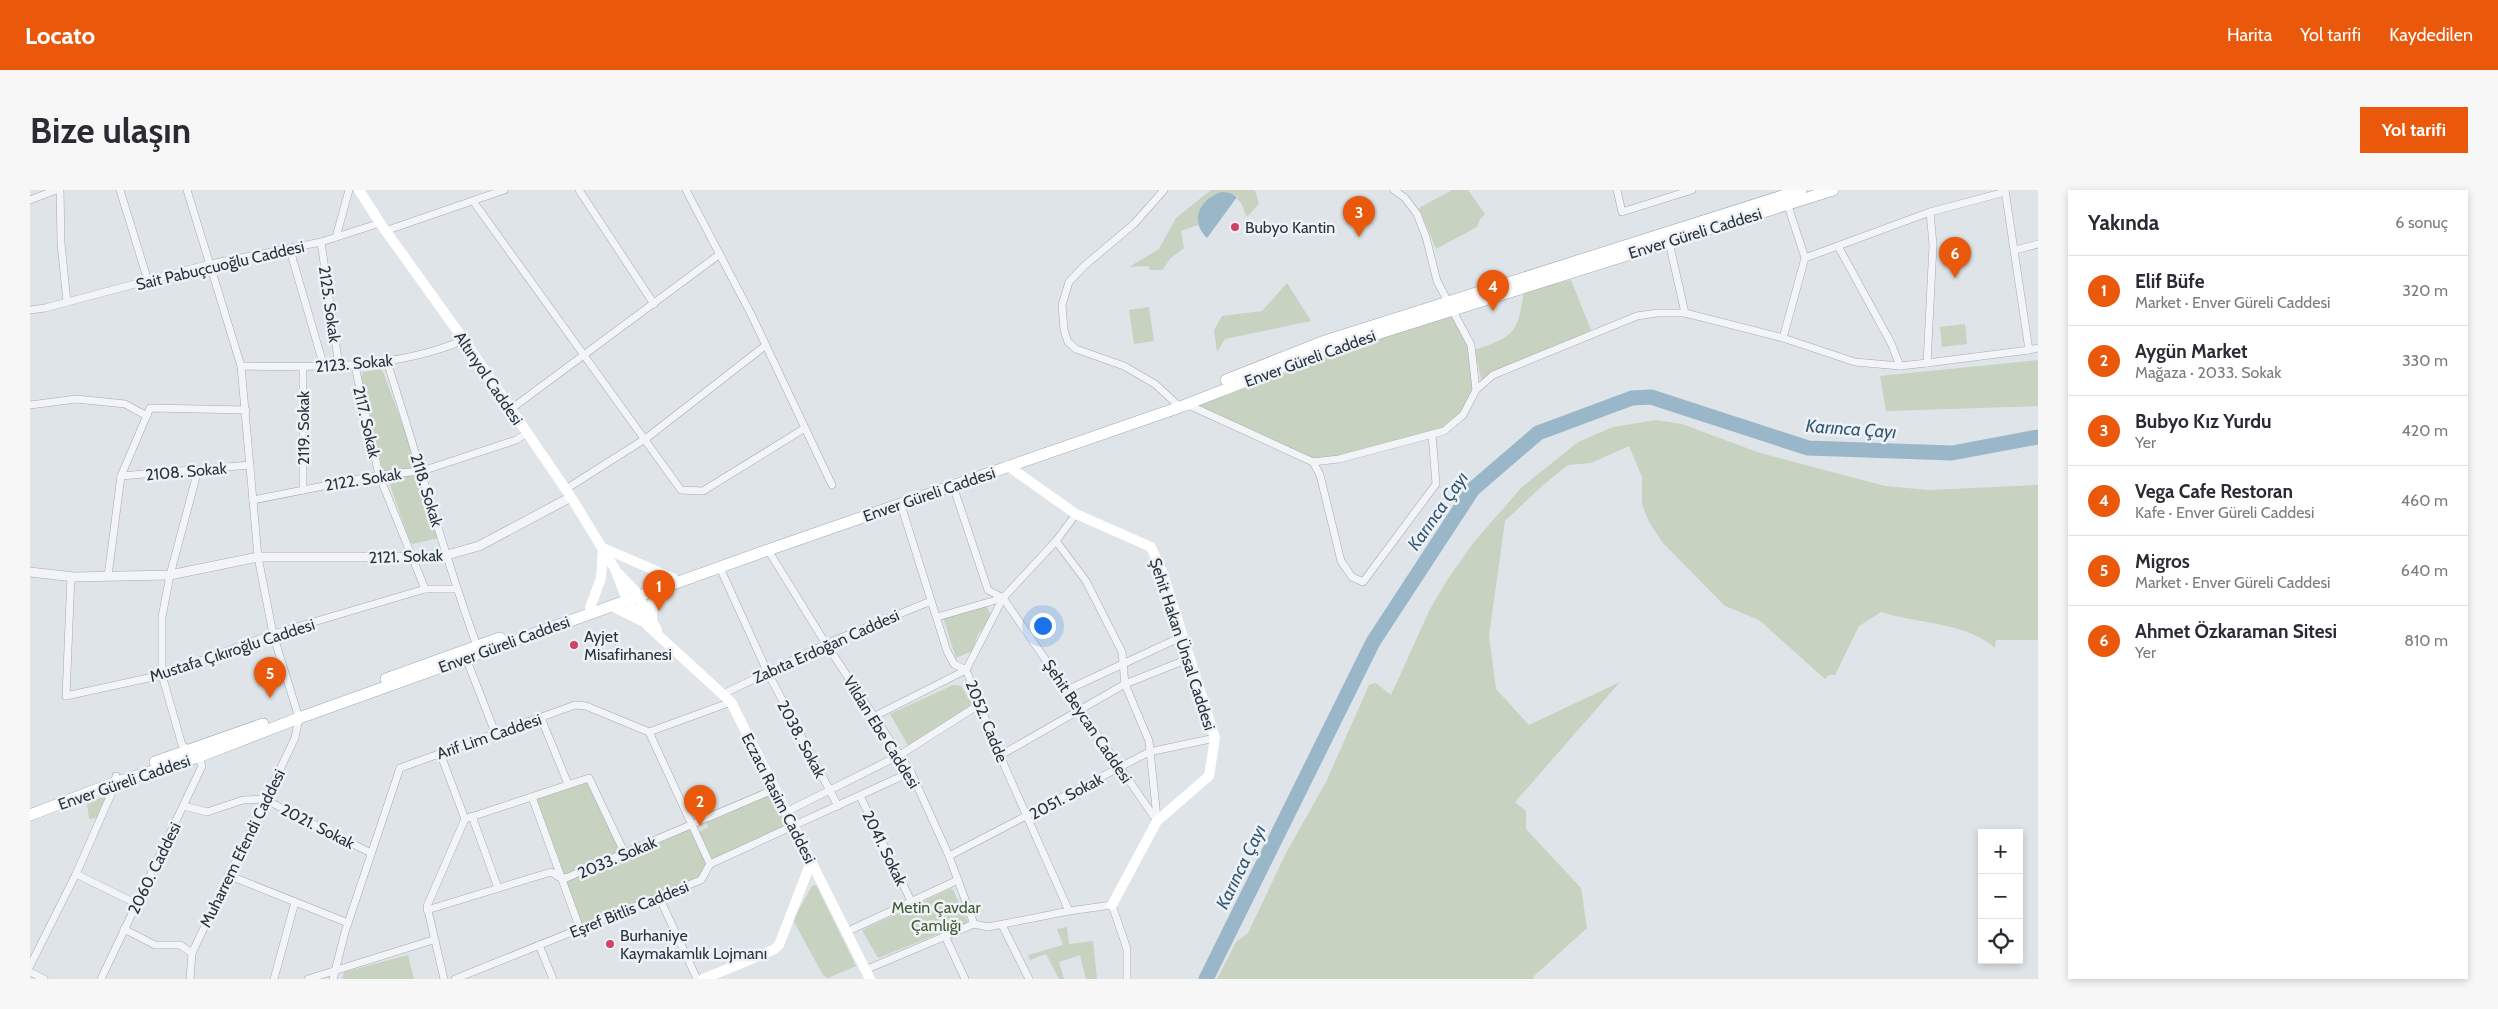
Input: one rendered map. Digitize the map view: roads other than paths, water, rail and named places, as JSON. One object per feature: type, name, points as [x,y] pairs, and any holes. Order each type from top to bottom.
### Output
[{"type":"main road","name":"Altınyol Caddesi","points":[[359,190],[382,227],[512,410],[568,493],[615,569]]},
{"type":"main road","name":"Enver Güreli Caddesi","points":[[637,594],[664,588],[900,505],[1450,306],[1801,190]]},
{"type":"main road","name":"Enver Güreli Caddesi","points":[[1450,306],[1669,242],[1833,190]]},
{"type":"main road","name":"Enver Güreli Caddesi","points":[[30,807],[193,754],[477,646],[590,608],[626,598],[673,578],[1177,404]]},
{"type":"main road","name":"Şehit Hakan Ünsal Caddesi","points":[[1008,466],[1076,514],[1151,547],[1163,574],[1188,659],[1215,738],[1209,776],[1157,821]]},
{"type":"main road","points":[[590,608],[601,578],[603,548],[673,578]]},
{"type":"main road","points":[[615,569],[637,594],[650,624]]},
{"type":"main road","points":[[615,569],[626,598],[650,624]]},
{"type":"main road","points":[[650,624],[651,607],[664,588]]},
{"type":"main road","name":"Enver Güreli Caddesi","points":[[298,714],[466,658],[612,606],[626,598]]},
{"type":"main road","points":[[612,606],[650,624]]},
{"type":"main road","name":"Eczacı Rasim Caddesi","points":[[650,624],[662,638],[730,702],[867,974]]},
{"type":"main road","name":"Enver Güreli Caddesi","points":[[30,815],[115,780]]},
{"type":"main road","points":[[1112,905],[1157,821]]},
{"type":"main road","points":[[703,979],[779,945],[811,862]]},
{"type":"street","points":[[30,200],[56,190]]},
{"type":"street","points":[[60,190],[61,243],[67,302]]},
{"type":"street","points":[[120,190],[148,281]]},
{"type":"street","points":[[187,190],[241,366],[258,557],[273,634],[298,714]]},
{"type":"street","points":[[336,237],[349,190]]},
{"type":"street","name":"Sait Pabuçcuoğlu Caddesi","points":[[30,310],[210,264],[290,250],[382,227],[473,201],[504,190]]},
{"type":"street","points":[[579,190],[654,304]]},
{"type":"street","points":[[686,190],[766,345],[832,485]]},
{"type":"street","points":[[1164,190],[1134,224],[1084,266],[1069,282],[1062,306],[1064,330],[1068,342],[1076,348],[1124,366],[1145,377],[1177,404],[1193,407],[1312,462],[1339,459],[1444,430],[1463,414],[1476,390],[1494,375],[1637,316],[1657,313],[1685,313],[1783,338],[1855,362],[1900,366],[1927,364],[2038,348]]},
{"type":"street","points":[[1394,190],[1405,198],[1417,214],[1426,238],[1437,280],[1471,345],[1476,390]]},
{"type":"street","points":[[1617,190],[1622,212],[1692,190]]},
{"type":"street","points":[[1806,258],[1930,212],[2005,191],[2029,350]]},
{"type":"street","points":[[473,201],[681,490],[703,492],[805,428]]},
{"type":"street","points":[[1783,338],[1806,258],[1789,209]]},
{"type":"street","points":[[1927,364],[1933,245],[1930,212]]},
{"type":"street","name":"2125. Sokak","points":[[321,242],[339,366]]},
{"type":"street","points":[[1669,242],[1685,313]]},
{"type":"street","points":[[2015,250],[2038,244]]},
{"type":"street","points":[[1838,246],[1891,343],[1900,366]]},
{"type":"street","points":[[290,250],[324,366]]},
{"type":"street","points":[[512,410],[720,254]]},
{"type":"street","name":"2123. Sokak","points":[[241,366],[355,366],[387,362],[464,340]]},
{"type":"street","points":[[568,493],[644,439],[766,345]]},
{"type":"street","name":"2118. Sokak","points":[[387,362],[422,470],[456,589],[477,646]]},
{"type":"street","name":"2119. Sokak","points":[[303,366],[303,490]]},
{"type":"street","name":"2117. Sokak","points":[[355,366],[379,475],[425,589]]},
{"type":"street","points":[[30,405],[76,399],[124,404],[147,416]]},
{"type":"street","points":[[108,576],[121,476],[150,408],[246,410]]},
{"type":"street","name":"2122. Sokak","points":[[253,500],[379,475],[422,470],[516,440],[527,433]]},
{"type":"street","points":[[1312,462],[1320,475],[1342,561],[1352,577],[1363,582],[1436,484],[1432,434]]},
{"type":"street","name":"2108. Sokak","points":[[121,476],[250,465]]},
{"type":"street","points":[[193,754],[182,745],[162,675],[162,616],[170,575],[198,470]]},
{"type":"street","name":"Şehit Beycan Caddesi","points":[[953,486],[988,590],[1003,598],[1157,821]]},
{"type":"street","name":"2121. Sokak","points":[[30,572],[71,576],[170,575],[258,557],[413,558],[447,555],[479,546],[568,493]]},
{"type":"street","name":"2052. Cadde","points":[[900,505],[947,651],[954,664],[966,670],[1027,817],[1069,911]]},
{"type":"street","points":[[875,716],[966,670],[1003,598],[1056,540],[1076,514]]},
{"type":"street","points":[[1056,540],[1086,581],[1122,652],[1125,684],[1148,741],[1157,821]]},
{"type":"street","name":"Vildan Ebe Caddesi","points":[[768,550],[826,644],[911,772],[949,856],[974,924]]},
{"type":"street","name":"2038. Sokak","points":[[720,568],[767,671],[838,806]]},
{"type":"street","name":"Mustafa Çıkıroğlu Caddesi","points":[[71,576],[66,696],[162,675],[273,634],[425,589]]},
{"type":"street","points":[[425,589],[456,589]]},
{"type":"street","points":[[937,617],[1003,598]]},
{"type":"street","name":"Zabıta Erdoğan Caddesi","points":[[723,694],[826,644],[931,600]]},
{"type":"street","points":[[1067,690],[1182,637]]},
{"type":"street","points":[[466,658],[496,735]]},
{"type":"street","points":[[1001,755],[1125,684],[1188,659]]},
{"type":"street","points":[[710,864],[649,732],[730,702]]},
{"type":"street","points":[[786,812],[900,755],[980,704]]},
{"type":"street","name":"Arif Lim Caddesi","points":[[333,979],[348,923],[400,768],[579,705],[649,732]]},
{"type":"street","name":"Muharrem Efendi Caddesi","points":[[190,979],[192,953],[228,874],[295,738],[298,714]]},
{"type":"street","points":[[541,718],[568,784]]},
{"type":"street","name":"2051. Sokak","points":[[949,856],[1149,752],[1215,738]]},
{"type":"street","name":"2060. Caddesi","points":[[101,979],[202,766],[193,754]]},
{"type":"street","points":[[440,754],[464,819],[426,906],[444,979]]},
{"type":"street","name":"Eşref Bitlis Caddesi","points":[[455,979],[701,880],[710,864],[911,772]]},
{"type":"street","points":[[464,819],[586,777],[591,779],[625,854]]},
{"type":"street","points":[[30,966],[76,874],[115,780]]},
{"type":"street","name":"2033. Sokak","points":[[427,910],[552,872],[562,878],[625,854],[775,789]]},
{"type":"street","name":"2041. Sokak","points":[[860,796],[911,901]]},
{"type":"street","points":[[532,797],[580,929]]},
{"type":"street","points":[[184,806],[206,812],[243,800],[264,799]]},
{"type":"street","name":"2021. Sokak","points":[[264,799],[371,853]]},
{"type":"street","points":[[472,816],[498,888]]},
{"type":"street","points":[[76,874],[137,904]]},
{"type":"street","points":[[228,874],[348,923]]},
{"type":"street","points":[[846,932],[958,880]]},
{"type":"street","points":[[659,897],[697,979]]},
{"type":"street","points":[[274,979],[295,902]]},
{"type":"street","points":[[867,974],[974,924],[988,928],[1069,911],[1112,905],[1127,949],[1127,979]]},
{"type":"street","points":[[1002,925],[1029,979]]},
{"type":"street","points":[[124,929],[155,945],[180,945],[192,953]]},
{"type":"street","points":[[945,936],[965,979]]},
{"type":"street","points":[[308,979],[433,940]]},
{"type":"street","points":[[539,945],[553,979]]},
{"type":"street","points":[[30,972],[44,979]]},
{"type":"water","points":[[1222,192],[1230,193],[1237,197],[1207,238],[1198,224],[1198,217],[1203,204],[1208,199]]},
{"type":"waterway","name":"Karınca Çayı","points":[[1206,979],[1373,642],[1473,489],[1538,433],[1632,398],[1651,397],[1808,448],[1952,453],[2038,437]]},
{"type":"place","name":"Bubyo Kantin","points":[[1235,227]]},
{"type":"place","name":"Bubyo Kız Yurdu","points":[[1359,237]]},
{"type":"place","name":"Ahmet Özkaraman Sitesi","points":[[1955,278]]},
{"type":"place","name":"Vega Cafe Restoran","points":[[1493,311]]},
{"type":"place","name":"Elif Büfe","points":[[659,611]]},
{"type":"place","name":"Ayjet Misafirhanesi","points":[[574,645]]},
{"type":"place","name":"Migros","points":[[270,698]]},
{"type":"place","name":"Aygün Market","points":[[700,826]]},
{"type":"place","name":"Burhaniye Kaymakamlık Lojmanı","points":[[610,944]]},
{"type":"park label","name":"Metin Çavdar Çamlığı","points":[[936,916]]}]
